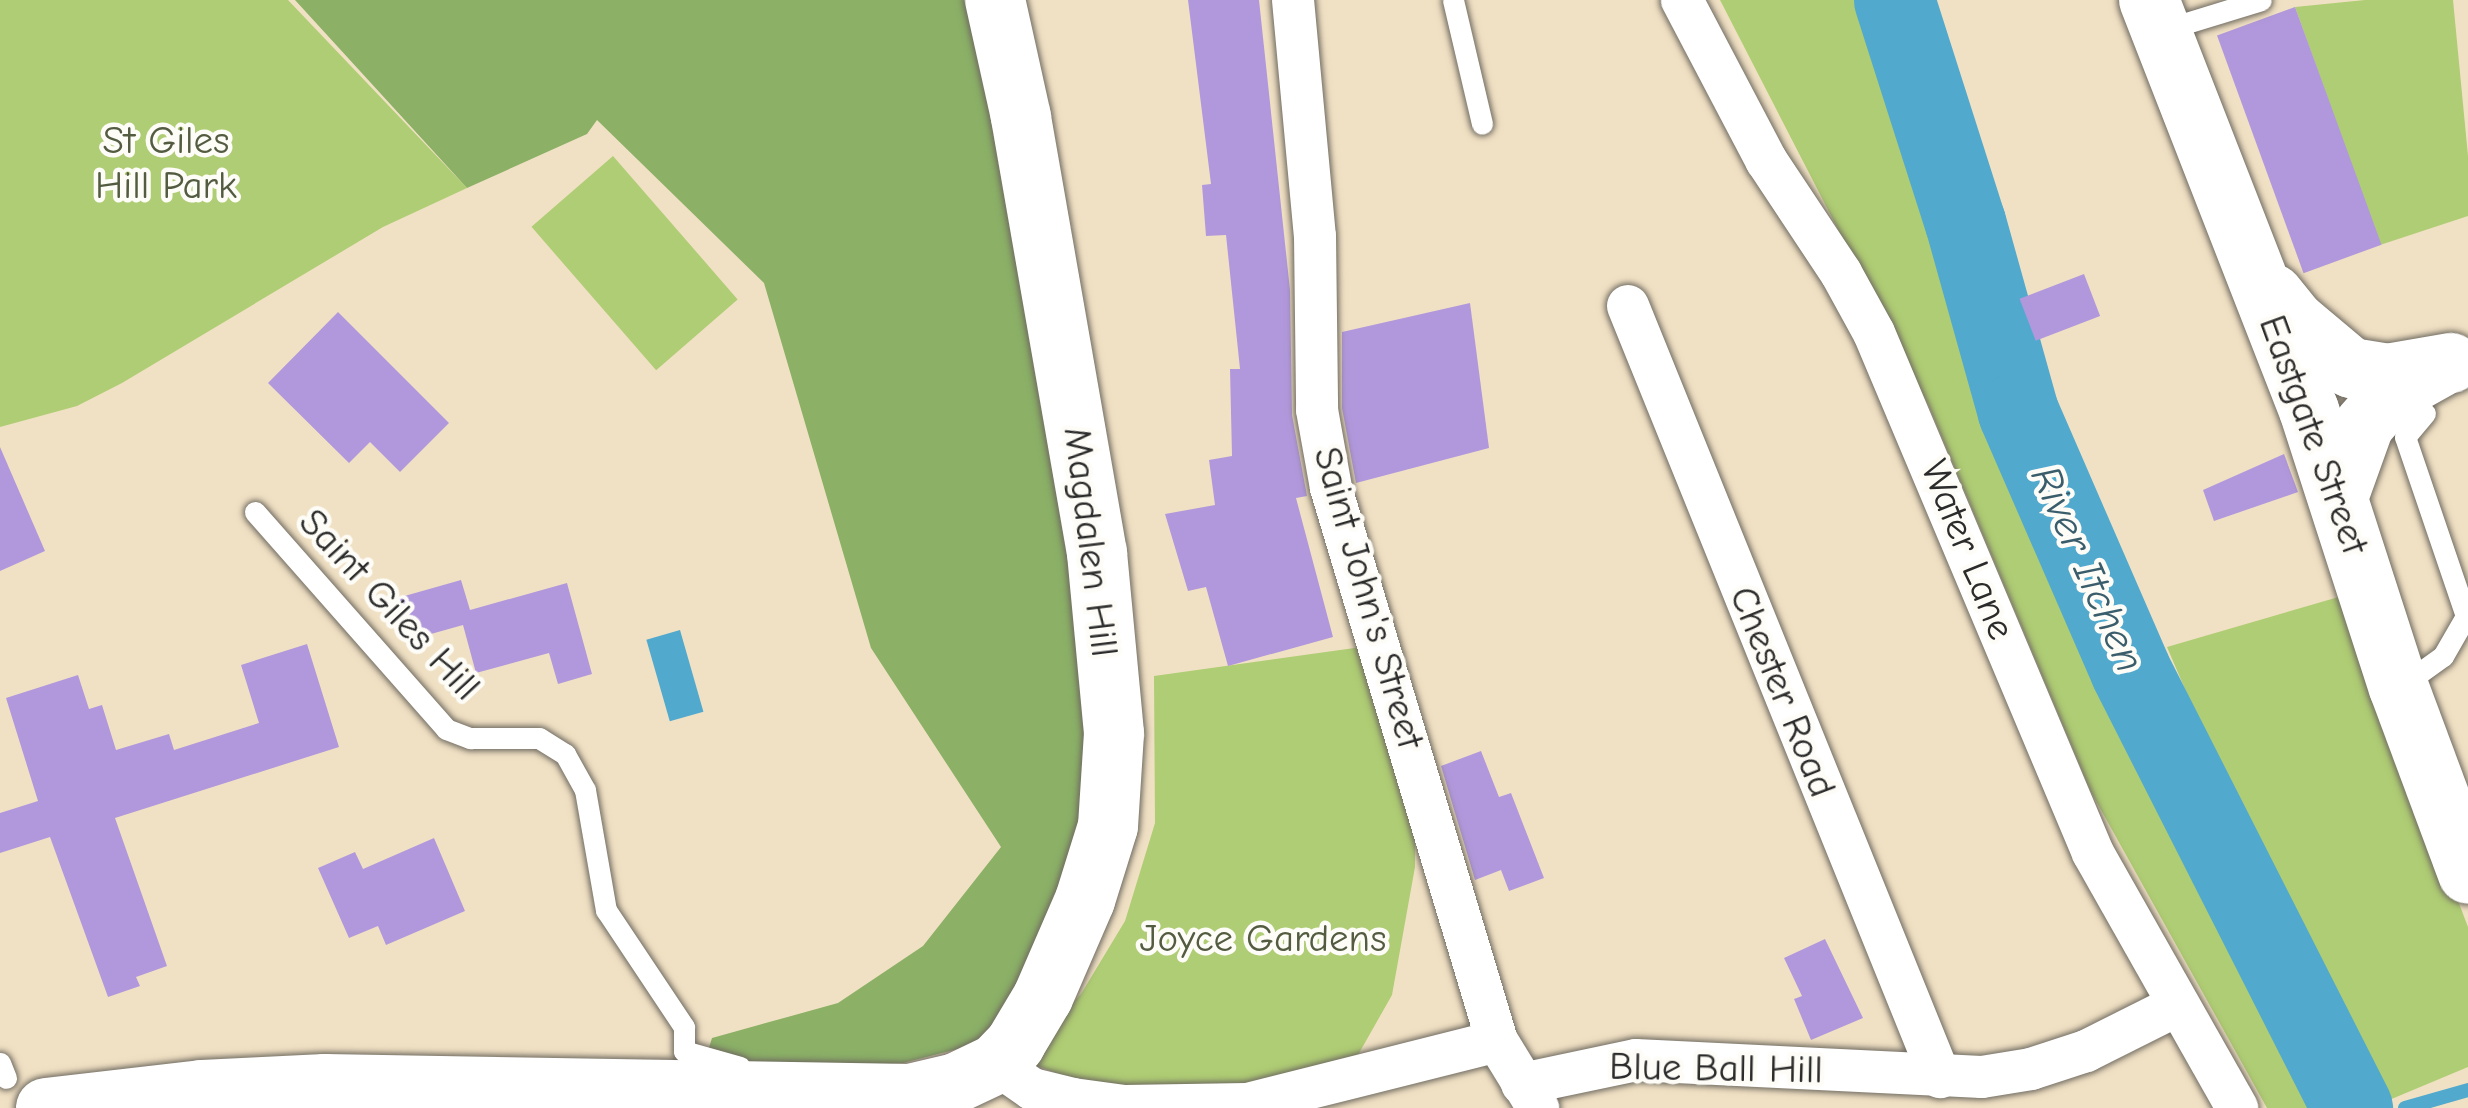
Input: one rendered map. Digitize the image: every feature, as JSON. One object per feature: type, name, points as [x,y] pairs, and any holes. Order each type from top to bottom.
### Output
[{"type":"main road","name":"Magdalen Hill","points":[[995,0],[1022,117],[1086,486],[1114,733],[1108,826],[1085,900],[1043,997],[996,1064]]},
{"type":"main road","name":"Eastgate Street","points":[[2155,15],[2339,495],[2399,688],[2468,874]]},
{"type":"main road","points":[[2248,264],[2295,321],[2351,368],[2448,378]]},
{"type":"main road","points":[[2339,495],[2364,425],[2414,377],[2448,378]]},
{"type":"main road","points":[[17,1083],[382,1096],[910,1094],[956,1083],[996,1064]]},
{"type":"street","name":"Saint John's Street","points":[[1293,0],[1315,236],[1317,410],[1331,488],[1497,1041]]},
{"type":"street","name":"Water Lane","points":[[1682,0],[1766,160],[1841,272],[1874,333],[2093,853],[2237,1108]]},
{"type":"street","name":"Chester Road","points":[[1628,306],[1940,1077]]},
{"type":"street","name":"Blue Ball Hill","points":[[1497,1041],[1530,1096],[1636,1060],[1940,1077],[2031,1069],[2139,1029],[2178,1005]]},
{"type":"street","points":[[996,1064],[1032,1089],[1073,1099],[1125,1106],[1247,1104],[1497,1041]]},
{"type":"lane","points":[[1453,0],[1482,124]]},
{"type":"lane","points":[[2155,15],[2261,0]]},
{"type":"lane","points":[[2399,688],[2443,656],[2466,616],[2404,437],[2448,378]]},
{"type":"lane","name":"Saint Giles Hill","points":[[255,512],[446,729],[470,738],[539,738],[565,754],[585,790],[606,910],[684,1027],[684,1052],[833,1093]]},
{"type":"green space","name":"St Giles Hill Park","points":[[0,0],[288,0],[467,188],[383,227],[122,383],[77,406],[0,427]]},
{"type":"green space","points":[[295,0],[995,0],[1086,604],[1088,816],[1053,927],[985,1042],[903,1063],[808,1070],[706,1057],[712,1038],[838,1003],[923,946],[1001,847],[871,648],[764,283],[597,120],[587,134],[467,188]]},
{"type":"green space","points":[[1720,0],[1866,0],[1924,214],[1980,387],[2093,654],[2333,1108],[2267,1108],[2091,792],[1928,404]]},
{"type":"green space","points":[[2365,0],[2453,0],[2468,156],[2468,216],[2380,245],[2295,7]]},
{"type":"green space","points":[[613,156],[738,299],[656,370],[531,227]]},
{"type":"green space","points":[[2342,596],[2468,927],[2468,1067],[2370,1108],[2364,1108],[2167,647]]},
{"type":"green space","name":"Joyce Gardens","points":[[1376,645],[1415,820],[1415,867],[1392,995],[1358,1055],[1313,1086],[1123,1098],[1019,1059],[1081,994],[1125,921],[1155,823],[1154,676]]},
{"type":"water","points":[[680,630],[703,712],[670,721],[646,640]]},
{"type":"building","points":[[1188,0],[1259,0],[1290,290],[1292,415],[1307,496],[1296,498],[1333,637],[1228,666],[1206,587],[1188,591],[1165,514],[1215,505],[1209,460],[1232,456],[1230,369],[1240,369],[1226,235],[1206,236],[1202,185],[1211,184]]},
{"type":"building","points":[[2295,7],[2382,245],[2304,273],[2217,35]]},
{"type":"building","points":[[2084,274],[2100,316],[2036,341],[2020,299]]},
{"type":"building","points":[[1470,303],[1489,448],[1356,483],[1342,408],[1342,332]]},
{"type":"building","points":[[338,312],[449,423],[400,472],[370,442],[349,463],[268,383]]},
{"type":"building","points":[[0,447],[45,551],[0,571]]},
{"type":"building","points":[[2284,454],[2298,492],[2214,521],[2203,490]]},
{"type":"building","points":[[461,580],[470,610],[567,583],[592,674],[558,684],[549,653],[476,673],[463,625],[406,641],[394,599]]},
{"type":"building","points":[[307,644],[339,747],[115,818],[167,966],[136,977],[140,986],[108,997],[50,837],[0,853],[0,813],[38,801],[6,698],[78,675],[89,709],[102,705],[116,750],[169,734],[174,750],[259,723],[241,665]]},
{"type":"building","points":[[1481,751],[1499,797],[1511,793],[1544,878],[1509,891],[1501,870],[1475,880],[1441,766]]},
{"type":"building","points":[[434,838],[465,911],[386,945],[378,926],[349,938],[318,868],[355,852],[363,869]]},
{"type":"building","points":[[1825,939],[1863,1018],[1811,1040],[1794,999],[1802,996],[1784,958]]},
{"type":"waterway","name":"River Itchen","points":[[1894,0],[1965,222],[2018,412],[2130,670],[2352,1108]]},
{"type":"waterway","points":[[2405,1108],[2468,1090]]}]
